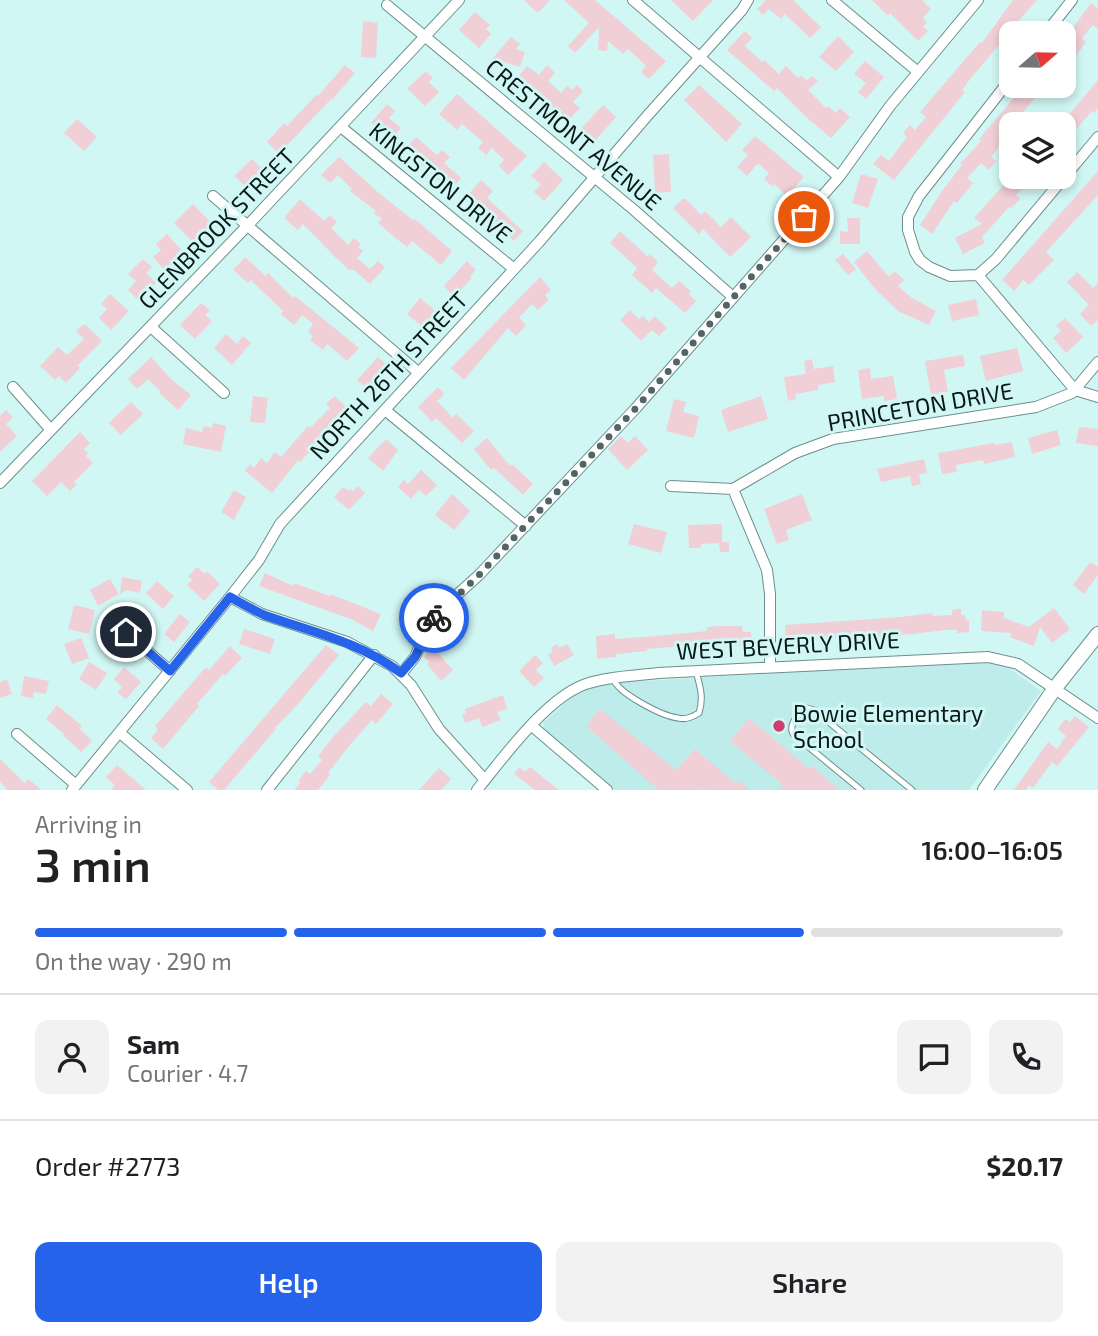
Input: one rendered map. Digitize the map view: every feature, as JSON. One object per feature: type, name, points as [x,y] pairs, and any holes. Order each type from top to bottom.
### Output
[{"type":"street","name":"GLENBROOK STREET","points":[[0,483],[248,226],[459,0]]},
{"type":"street","points":[[632,0],[839,177]]},
{"type":"street","name":"NORTH 26TH STREET","points":[[74,788],[259,560],[280,524],[514,269],[748,0]]},
{"type":"street","points":[[832,0],[918,72]]},
{"type":"street","points":[[401,673],[415,657],[430,622],[439,611],[479,575],[636,408],[839,177],[890,106],[975,4],[962,0]]},
{"type":"street","points":[[1055,21],[1072,0]]},
{"type":"street","name":"CRESTMONT AVENUE","points":[[387,5],[733,297]]},
{"type":"street","points":[[999,94],[919,196],[909,214],[908,230],[915,252],[929,267],[950,276],[978,275],[996,259],[1098,137]]},
{"type":"street","name":"KINGSTON DRIVE","points":[[341,127],[514,269]]},
{"type":"street","points":[[213,196],[419,373]]},
{"type":"street","points":[[978,275],[1076,390],[1098,397]]},
{"type":"street","points":[[151,327],[224,393]]},
{"type":"street","points":[[1076,390],[1098,362]]},
{"type":"street","points":[[13,387],[51,430]]},
{"type":"street","name":"PRINCETON DRIVE","points":[[733,489],[795,453],[833,439],[1036,407],[1076,390]]},
{"type":"street","points":[[385,410],[526,526]]},
{"type":"street","points":[[671,486],[733,489],[767,570],[770,594],[770,667]]},
{"type":"street","points":[[230,597],[262,614],[347,642],[374,655],[401,673],[439,729],[485,780]]},
{"type":"street","points":[[126,632],[170,671]]},
{"type":"street","points":[[985,790],[1055,688],[1098,634]]},
{"type":"street","points":[[267,790],[374,655]]},
{"type":"street","name":"WEST BEVERLY DRIVE","points":[[477,790],[512,746],[553,704],[586,683],[613,678],[696,671],[988,657],[1018,664],[1098,718]]},
{"type":"street","points":[[532,726],[607,790]]},
{"type":"street","points":[[120,733],[187,790]]},
{"type":"street","points":[[16,734],[74,788]]},
{"type":"lane","points":[[613,678],[615,686],[627,695],[675,718],[686,719],[699,713],[702,702],[696,671]]},
{"type":"lane","points":[[861,790],[793,734],[790,729],[792,724],[804,710],[814,710],[912,790]]},
{"type":"shaded area","name":"Bowie Elementary School","points":[[977,661],[996,663],[1010,669],[1041,691],[969,790],[615,790],[544,730],[543,723],[572,697],[591,687],[611,683]]},
{"type":"building","points":[[524,0],[550,0],[538,13]]},
{"type":"building","points":[[564,0],[595,0],[666,61],[649,79],[641,72],[646,66],[628,49],[623,54],[608,41],[607,51],[598,50],[599,27],[575,53],[568,46],[589,23]]},
{"type":"building","points":[[671,0],[713,0],[693,21]]},
{"type":"building","points":[[766,0],[793,0],[821,27],[810,38],[785,14],[781,19],[769,9],[763,15],[757,9]]},
{"type":"building","points":[[872,0],[922,0],[931,9],[923,18],[927,23],[923,26],[928,31],[918,41],[890,13],[888,16]]},
{"type":"building","points":[[1013,0],[1037,0],[1018,21],[999,21],[999,47],[971,78],[962,90],[965,92],[894,180],[873,164],[881,155],[889,161],[907,137],[903,133],[910,125],[915,130],[926,117],[920,112],[980,42],[982,43]]},
{"type":"building","points":[[1091,3],[1098,9],[1098,29],[1093,25],[1082,38],[1086,42],[1076,56],[1076,24]]},
{"type":"building","points":[[475,12],[490,25],[486,29],[491,34],[479,48],[459,30]]},
{"type":"building","points":[[363,21],[378,23],[376,58],[361,57]]},
{"type":"building","points":[[745,31],[752,38],[745,46],[762,62],[764,60],[779,74],[786,66],[798,78],[801,75],[807,81],[812,76],[818,81],[808,90],[826,108],[828,106],[836,113],[840,108],[850,117],[831,138],[777,88],[774,91],[727,50]]},
{"type":"building","points":[[838,36],[854,52],[836,71],[819,57]]},
{"type":"building","points":[[511,37],[520,44],[516,49],[525,52],[520,67],[505,62],[500,67],[492,59]]},
{"type":"building","points":[[865,61],[884,77],[866,99],[858,92],[866,83],[854,74]]},
{"type":"building","points":[[345,65],[355,73],[279,154],[267,142],[284,123],[287,126],[316,95],[318,96]]},
{"type":"building","points":[[547,65],[555,73],[548,81],[561,93],[567,86],[572,90],[577,85],[583,91],[573,102],[580,108],[568,121],[538,94],[535,97],[515,81],[527,66],[539,75]]},
{"type":"building","points":[[426,71],[433,78],[429,82],[439,92],[425,106],[407,89]]},
{"type":"building","points":[[1098,80],[1098,108],[1094,113],[1092,111],[1076,129],[1076,112],[1071,112]]},
{"type":"building","points":[[699,85],[742,124],[726,142],[684,100]]},
{"type":"building","points":[[457,94],[527,156],[508,175],[499,166],[504,160],[492,148],[486,155],[478,148],[483,142],[462,124],[457,130],[439,114]]},
{"type":"building","points":[[1014,98],[1035,98],[1023,112],[1002,112]]},
{"type":"building","points":[[387,104],[395,111],[389,118],[401,128],[390,140],[371,123]]},
{"type":"building","points":[[603,105],[616,117],[592,144],[578,132]]},
{"type":"building","points":[[999,115],[999,147],[991,157],[996,161],[989,170],[981,163],[967,178],[973,183],[957,203],[954,201],[932,234],[920,225],[962,165],[960,164],[981,141],[979,139]]},
{"type":"building","points":[[77,119],[97,137],[84,151],[64,133]]},
{"type":"building","points":[[755,136],[804,177],[787,196],[764,179],[769,173],[758,163],[747,176],[737,167],[748,155],[742,150]]},
{"type":"building","points":[[416,137],[437,155],[442,150],[450,157],[444,163],[461,178],[452,188],[445,183],[444,185],[405,149]]},
{"type":"building","points":[[669,154],[671,192],[655,193],[653,155]]},
{"type":"building","points":[[339,157],[380,194],[415,219],[452,251],[441,265],[412,241],[407,247],[378,223],[382,219],[374,213],[376,211],[350,191],[352,189],[338,175],[330,183],[321,175]]},
{"type":"building","points":[[252,159],[263,170],[246,187],[234,176]]},
{"type":"building","points":[[544,162],[563,180],[544,201],[534,192],[541,184],[531,176]]},
{"type":"building","points":[[1098,171],[1098,195],[1046,252],[1054,260],[1029,285],[1023,280],[1014,291],[1002,280]]},
{"type":"building","points":[[861,174],[878,179],[868,208],[852,203]]},
{"type":"building","points":[[481,180],[493,191],[487,198],[523,231],[514,241],[466,197]]},
{"type":"building","points":[[1000,189],[1022,189],[1016,195],[1020,199],[1009,207],[982,237],[985,243],[963,254],[955,238],[982,224],[974,218]]},
{"type":"building","points":[[300,199],[324,221],[330,215],[337,222],[331,228],[348,245],[354,238],[361,244],[358,247],[363,251],[357,258],[370,269],[378,261],[385,267],[370,284],[354,270],[349,270],[303,224],[298,230],[284,218]]},
{"type":"building","points":[[683,199],[701,215],[705,211],[721,227],[731,217],[751,237],[730,257],[703,229],[699,234],[673,208]]},
{"type":"building","points":[[193,204],[213,225],[194,243],[174,223]]},
{"type":"building","points":[[847,218],[860,218],[860,244],[840,244],[840,231],[848,232]]},
{"type":"building","points":[[620,231],[648,257],[650,254],[658,262],[652,270],[672,288],[679,281],[691,291],[689,294],[696,301],[685,313],[656,288],[652,293],[632,275],[637,268],[610,243]]},
{"type":"building","points":[[167,234],[185,254],[166,272],[153,257],[161,250],[156,244]]},
{"type":"building","points":[[867,251],[889,277],[895,271],[904,280],[898,286],[912,298],[936,311],[929,325],[898,311],[875,289],[854,262]]},
{"type":"building","points":[[843,254],[856,269],[848,275],[835,260]]},
{"type":"building","points":[[245,257],[359,348],[347,361],[327,344],[323,350],[310,340],[313,336],[308,332],[313,324],[302,315],[294,325],[251,280],[248,283],[233,270]]},
{"type":"building","points":[[143,259],[152,267],[146,273],[156,283],[139,301],[128,290],[136,281],[128,274]]},
{"type":"building","points":[[467,261],[476,270],[454,297],[444,286]]},
{"type":"building","points":[[1077,272],[1093,288],[1098,283],[1098,320],[1091,326],[1080,314],[1089,305],[1067,282]]},
{"type":"building","points":[[540,277],[551,290],[545,295],[549,300],[538,310],[532,304],[519,318],[526,325],[516,336],[508,328],[464,380],[451,368]]},
{"type":"building","points":[[110,294],[129,311],[111,330],[99,318],[107,309],[101,304]]},
{"type":"building","points":[[420,298],[440,315],[426,330],[407,314]]},
{"type":"building","points":[[976,299],[979,315],[952,321],[948,305]]},
{"type":"building","points":[[201,303],[210,310],[205,315],[212,321],[195,339],[180,325]]},
{"type":"building","points":[[630,310],[639,319],[643,316],[649,322],[655,316],[667,328],[659,336],[652,330],[641,341],[620,320]]},
{"type":"building","points":[[1065,318],[1083,337],[1066,353],[1053,338],[1061,331],[1056,326]]},
{"type":"building","points":[[83,325],[102,341],[78,365],[80,368],[66,383],[59,376],[55,380],[40,366],[58,347],[67,355],[84,339],[76,331]]},
{"type":"building","points":[[226,334],[237,344],[243,336],[251,343],[232,365],[214,348]]},
{"type":"building","points":[[1017,348],[1023,371],[986,381],[980,356]]},
{"type":"building","points":[[963,355],[965,366],[944,370],[948,392],[931,395],[925,361]]},
{"type":"building","points":[[151,357],[171,379],[191,395],[178,410],[148,379],[137,389],[128,379]]},
{"type":"building","points":[[378,357],[387,365],[366,388],[357,380]]},
{"type":"building","points":[[812,359],[814,369],[833,366],[835,382],[818,385],[818,390],[795,394],[796,399],[788,401],[784,377],[806,374],[804,361]]},
{"type":"building","points":[[870,368],[871,379],[893,376],[897,399],[884,401],[884,396],[862,399],[858,370]]},
{"type":"building","points":[[438,387],[444,394],[437,401],[453,418],[456,414],[474,431],[462,443],[436,418],[432,422],[418,407]]},
{"type":"building","points":[[253,396],[268,398],[265,423],[250,422]]},
{"type":"building","points":[[335,396],[349,410],[300,462],[298,460],[272,493],[245,471],[250,464],[254,468],[261,458],[267,463],[275,452],[281,457],[308,426],[310,428],[330,408],[326,404]]},
{"type":"building","points":[[761,396],[768,419],[728,432],[721,410]]},
{"type":"building","points":[[674,399],[686,402],[683,412],[699,416],[694,438],[666,431]]},
{"type":"building","points":[[131,402],[143,414],[121,435],[109,423]]},
{"type":"building","points":[[6,410],[13,418],[6,424],[17,436],[0,452],[0,416]]},
{"type":"building","points":[[213,423],[226,426],[221,452],[183,444],[186,428],[202,432],[204,426],[212,428]]},
{"type":"building","points":[[1079,427],[1098,429],[1098,446],[1076,443]]},
{"type":"building","points":[[1057,430],[1061,445],[1032,454],[1028,438]]},
{"type":"building","points":[[80,432],[90,443],[84,449],[88,453],[86,456],[93,463],[74,482],[77,484],[70,491],[61,482],[47,496],[32,481]]},
{"type":"building","points":[[621,436],[628,443],[635,436],[648,450],[627,470],[608,449]]},
{"type":"building","points":[[487,438],[510,466],[512,464],[533,484],[523,495],[494,468],[491,470],[474,449]]},
{"type":"building","points":[[386,439],[398,450],[383,471],[368,458]]},
{"type":"building","points":[[1012,442],[1015,457],[984,464],[983,460],[956,465],[957,472],[942,474],[938,453]]},
{"type":"building","points":[[924,459],[927,473],[919,475],[921,484],[912,486],[910,476],[881,482],[877,469]]},
{"type":"building","points":[[421,470],[437,485],[426,496],[419,490],[411,499],[398,487],[404,480],[408,484]]},
{"type":"building","points":[[358,486],[365,493],[349,510],[334,497],[343,487],[353,491]]},
{"type":"building","points":[[234,490],[246,497],[234,520],[221,512]]},
{"type":"building","points":[[452,494],[470,511],[454,530],[435,515]]},
{"type":"building","points":[[802,494],[812,520],[786,530],[789,540],[777,544],[764,509]]},
{"type":"building","points":[[634,524],[667,532],[661,553],[628,544]]},
{"type":"building","points":[[722,524],[722,542],[729,542],[729,552],[720,552],[719,543],[689,548],[688,525]]},
{"type":"building","points":[[1090,562],[1098,567],[1098,575],[1084,594],[1073,585]]},
{"type":"building","points":[[197,567],[205,574],[207,571],[220,584],[204,601],[187,585],[192,580],[188,576]]},
{"type":"building","points":[[265,573],[293,586],[294,583],[330,594],[381,614],[373,631],[353,620],[259,586]]},
{"type":"building","points":[[122,577],[142,581],[140,593],[126,590],[120,594]]},
{"type":"building","points":[[110,579],[119,594],[98,606],[90,590]]},
{"type":"building","points":[[157,581],[174,596],[163,609],[146,593]]},
{"type":"building","points":[[74,605],[95,610],[89,634],[68,629]]},
{"type":"building","points":[[1054,608],[1070,629],[1052,643],[1040,627],[1034,646],[1010,637],[1012,633],[981,631],[982,610],[1004,612],[1004,618],[1029,627]]},
{"type":"building","points":[[961,609],[961,615],[965,615],[966,620],[969,620],[969,632],[945,630],[786,641],[785,625],[932,613],[933,616],[952,615],[952,610]]},
{"type":"building","points":[[180,614],[190,622],[174,642],[164,634]]},
{"type":"building","points":[[742,626],[743,632],[751,632],[752,645],[695,648],[695,645],[647,649],[597,659],[596,636],[615,634],[615,639],[657,636],[707,631],[707,627]]},
{"type":"building","points":[[244,629],[275,639],[270,654],[239,644]]},
{"type":"building","points":[[81,638],[89,658],[72,664],[64,644]]},
{"type":"building","points":[[557,644],[559,648],[567,644],[574,655],[554,666],[548,654],[553,652],[551,648]]},
{"type":"building","points":[[326,645],[339,655],[224,790],[218,790],[209,782]]},
{"type":"building","points":[[230,646],[242,658],[225,676],[223,674],[163,749],[151,738],[158,730],[155,726],[206,667],[209,670]]},
{"type":"building","points":[[433,647],[453,670],[441,681],[424,657]]},
{"type":"building","points":[[535,655],[543,663],[536,670],[544,678],[534,687],[519,671]]},
{"type":"building","points":[[89,662],[107,673],[96,690],[79,679]]},
{"type":"building","points":[[124,667],[141,682],[126,699],[117,692],[122,687],[114,679]]},
{"type":"building","points":[[24,676],[49,681],[46,694],[34,692],[33,698],[21,696]]},
{"type":"building","points":[[7,679],[12,694],[0,698],[0,682]]},
{"type":"building","points":[[381,694],[393,704],[376,724],[372,720],[349,746],[318,790],[294,790],[301,783],[298,781],[306,771],[310,774],[322,760],[318,756],[334,736],[366,702],[371,706]]},
{"type":"building","points":[[503,695],[507,709],[497,712],[501,720],[482,727],[479,718],[465,723],[462,714],[466,713],[465,709]]},
{"type":"building","points":[[57,705],[82,726],[80,729],[92,741],[81,752],[46,719]]},
{"type":"building","points":[[600,709],[676,770],[695,749],[736,784],[739,781],[749,790],[706,790],[703,787],[700,790],[659,790],[586,726]]},
{"type":"building","points":[[1075,716],[1089,727],[1076,743],[1057,766],[1052,762],[1033,788],[1029,785],[1026,790],[1014,790],[1048,742],[1057,749],[1066,736],[1058,729],[1065,719],[1070,722]]},
{"type":"building","points":[[749,718],[809,769],[812,766],[839,790],[779,790],[783,785],[730,741]]},
{"type":"building","points":[[0,759],[25,783],[28,779],[42,790],[8,790],[0,782]]},
{"type":"building","points":[[117,765],[146,790],[111,790],[115,785],[106,777]]},
{"type":"building","points":[[519,767],[525,772],[530,767],[559,790],[535,790],[514,774]]},
{"type":"building","points":[[439,768],[451,779],[441,790],[419,790]]},
{"type":"way so far","points":[[434,618],[479,575],[636,408],[804,217]]},
{"type":"place","name":"Bowie Elementary School","points":[[779,726]]},
{"type":"route","points":[[126,632],[170,671],[230,597],[262,614],[347,642],[374,655],[401,673],[415,657],[434,618]]}]
